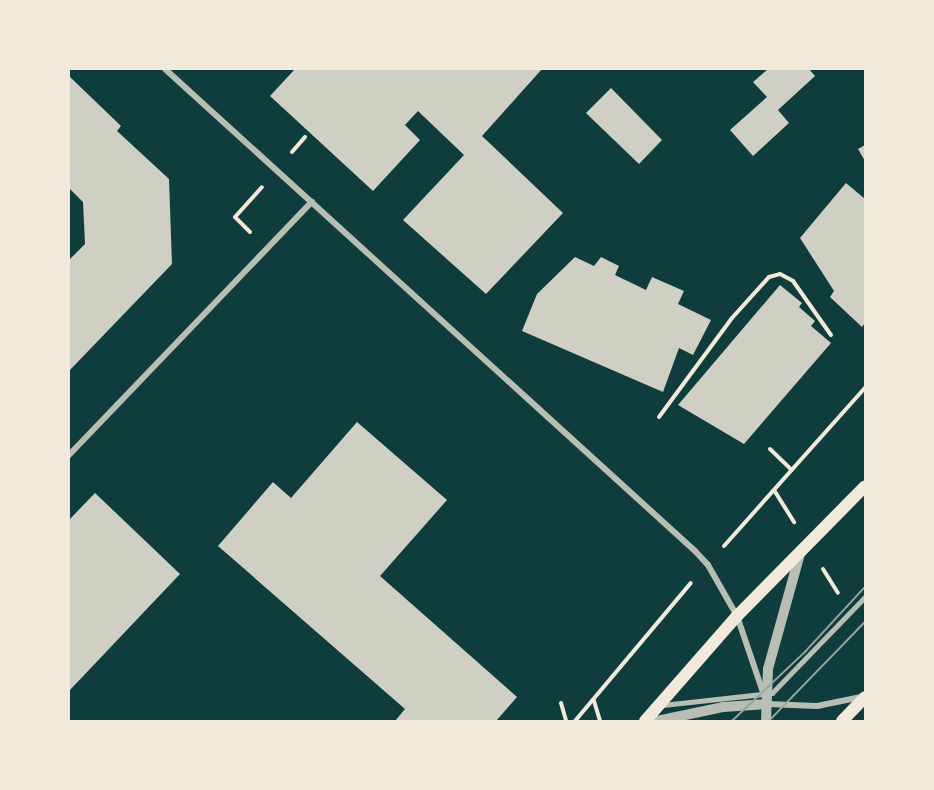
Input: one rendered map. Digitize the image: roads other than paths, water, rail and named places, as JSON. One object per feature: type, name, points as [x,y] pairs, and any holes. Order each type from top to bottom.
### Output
[{"type":"main road","points":[[645,721],[737,616],[865,486]]},
{"type":"main road","points":[[842,721],[865,697]]},
{"type":"street","points":[[165,69],[686,542],[708,565],[737,616],[775,721]]},
{"type":"street","points":[[69,455],[312,202]]},
{"type":"street","points":[[766,721],[765,697],[773,648],[800,554]]},
{"type":"street","points":[[657,721],[765,697],[818,706],[865,697]]},
{"type":"lane","points":[[658,706],[765,697],[772,693],[865,597]]},
{"type":"tram line","points":[[732,721],[805,652],[865,587]]},
{"type":"tram line","points":[[769,721],[865,622]]}]
